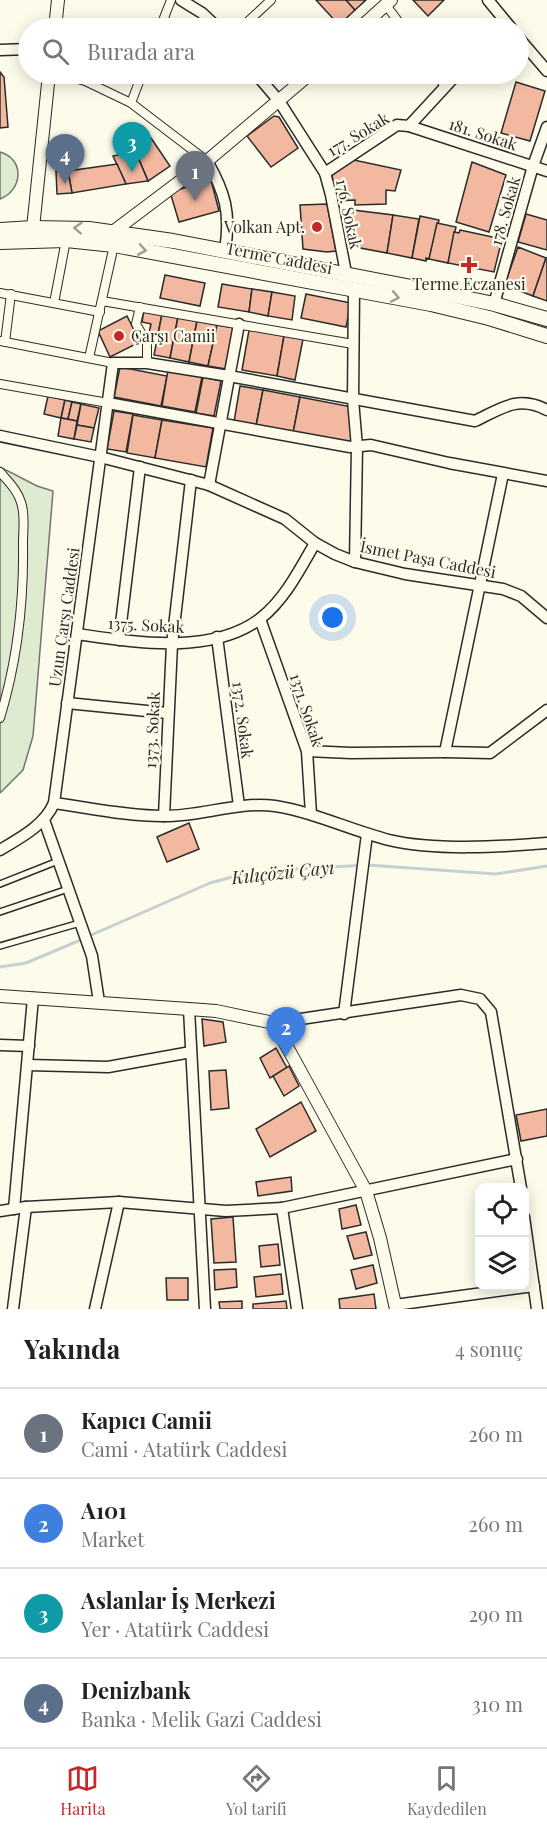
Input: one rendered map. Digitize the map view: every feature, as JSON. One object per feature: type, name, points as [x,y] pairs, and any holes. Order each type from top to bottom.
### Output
[{"type":"main road","name":"Terme Caddesi","points":[[0,230],[65,228],[464,312],[547,336]]},
{"type":"main road","name":"Terme Caddesi","points":[[0,242],[114,238],[225,250],[494,304],[547,319]]},
{"type":"street","points":[[56,18],[58,0]]},
{"type":"street","points":[[164,18],[171,0]]},
{"type":"street","points":[[181,0],[207,18]]},
{"type":"street","points":[[252,18],[271,0]]},
{"type":"street","points":[[488,0],[500,18]]},
{"type":"street","points":[[372,18],[389,3],[397,18]]},
{"type":"street","points":[[0,50],[18,49]]},
{"type":"street","points":[[529,49],[547,71]]},
{"type":"street","points":[[33,228],[48,84]]},
{"type":"street","points":[[91,84],[131,103],[207,161],[225,200],[228,216],[225,250]]},
{"type":"street","points":[[131,103],[138,84]]},
{"type":"street","name":"176. Sokak","points":[[265,84],[279,101],[325,173],[346,273]]},
{"type":"street","points":[[89,358],[114,238],[299,84]]},
{"type":"street","name":"177. Sokak","points":[[325,173],[397,125],[409,126],[446,86]]},
{"type":"street","name":"181. Sokak","points":[[409,126],[547,171]]},
{"type":"street","name":"178. Sokak","points":[[494,304],[533,166],[547,127]]},
{"type":"street","points":[[54,303],[66,240]]},
{"type":"street","points":[[354,289],[353,400],[357,447],[355,562]]},
{"type":"street","points":[[0,293],[100,312]]},
{"type":"street","points":[[10,294],[2,341],[113,363],[147,363],[230,376],[475,421],[507,405],[523,402],[547,410]]},
{"type":"street","points":[[102,301],[353,344]]},
{"type":"street","points":[[140,307],[136,324],[147,343],[147,363]]},
{"type":"street","points":[[209,485],[239,324]]},
{"type":"street","name":"Uzun Çarşı Caddesi","points":[[0,850],[44,820],[54,803],[113,363]]},
{"type":"street","points":[[0,384],[357,447],[371,444],[503,474],[547,481]]},
{"type":"street","name":"İsmet Paşa Caddesi","points":[[0,436],[100,457],[209,485],[285,519],[315,543],[355,562],[405,574],[503,589],[521,596],[547,618]]},
{"type":"street","points":[[119,640],[140,467]]},
{"type":"street","points":[[0,472],[17,491],[22,507],[24,571],[18,632],[0,718]]},
{"type":"street","points":[[444,752],[503,474]]},
{"type":"street","name":"1373. Sokak","points":[[164,816],[172,644],[191,480]]},
{"type":"street","name":"1375. Sokak","points":[[77,634],[172,644],[217,637],[240,629],[260,619],[287,589],[315,543]]},
{"type":"street","name":"1371. Sokak","points":[[260,619],[306,751],[311,814]]},
{"type":"street","name":"1372. Sokak","points":[[217,637],[239,806]]},
{"type":"street","points":[[67,703],[167,713]]},
{"type":"street","points":[[306,751],[490,753],[547,710]]},
{"type":"street","points":[[54,803],[130,814],[164,816],[239,806],[274,806],[311,814],[391,840],[500,848],[547,843]]},
{"type":"street","points":[[44,820],[92,956],[99,1002]]},
{"type":"street","points":[[345,1014],[368,834]]},
{"type":"street","points":[[0,996],[216,1011],[274,1023],[461,995],[480,999],[491,1012],[520,1183]]},
{"type":"street","points":[[14,1209],[33,998]]},
{"type":"street","points":[[189,1009],[205,1309]]},
{"type":"street","points":[[274,1023],[366,1191],[396,1307],[534,1286]]},
{"type":"street","points":[[0,1045],[29,1046]]},
{"type":"street","points":[[28,1065],[108,1067],[191,1052]]},
{"type":"street","points":[[0,1211],[26,1207],[119,1202],[226,1211],[282,1208],[517,1159]]},
{"type":"street","points":[[95,1309],[119,1202]]},
{"type":"street","points":[[13,1309],[26,1207]]},
{"type":"street","points":[[282,1208],[297,1309]]},
{"type":"street","points":[[528,1237],[537,1309]]},
{"type":"lane","points":[[0,884],[58,861]]},
{"type":"lane","points":[[0,912],[68,889]]},
{"type":"lane","points":[[0,946],[80,924]]},
{"type":"green space","points":[[0,152],[14,161],[18,175],[13,189],[0,199]]},
{"type":"green space","points":[[0,467],[37,486],[53,491],[33,736],[23,770],[0,793]]},
{"type":"building","points":[[316,0],[346,0],[355,10],[346,18],[333,18]]},
{"type":"building","points":[[346,0],[366,0],[355,10]]},
{"type":"building","points":[[413,0],[444,0],[428,16]]},
{"type":"building","points":[[0,72],[4,77],[8,127],[0,128]]},
{"type":"building","points":[[515,84],[545,91],[530,141],[501,133]]},
{"type":"building","points":[[274,116],[279,117],[298,148],[271,167],[247,136]]},
{"type":"building","points":[[151,138],[170,166],[148,181],[137,155]]},
{"type":"building","points":[[127,153],[129,158],[137,155],[148,181],[126,184],[113,156]]},
{"type":"building","points":[[349,159],[401,170],[395,191],[386,190],[386,204],[355,205],[355,200],[337,201],[332,176],[334,170]]},
{"type":"building","points":[[472,162],[506,175],[489,232],[456,222]]},
{"type":"building","points":[[117,164],[126,184],[72,193],[68,171]]},
{"type":"building","points":[[56,171],[68,171],[72,193],[57,194]]},
{"type":"building","points":[[211,180],[219,211],[179,222],[170,192]]},
{"type":"building","name":"Volkan Apt.","points":[[327,204],[336,251],[303,249],[300,205]]},
{"type":"building","points":[[345,209],[393,215],[387,253],[355,247]]},
{"type":"building","points":[[526,214],[547,220],[547,250],[518,242]]},
{"type":"building","points":[[393,215],[419,219],[412,258],[387,253]]},
{"type":"building","points":[[420,216],[439,220],[429,259],[426,258],[426,261],[412,258]]},
{"type":"building","points":[[437,223],[456,227],[448,263],[429,259]]},
{"type":"building","points":[[460,230],[502,239],[494,272],[448,263],[454,232],[459,233]]},
{"type":"building","points":[[518,247],[546,258],[533,296],[512,288],[506,281]]},
{"type":"building","points":[[547,258],[547,301],[533,296]]},
{"type":"building","points":[[165,275],[205,283],[200,306],[160,298]]},
{"type":"building","points":[[222,284],[252,289],[249,312],[218,307]]},
{"type":"building","points":[[252,289],[272,292],[268,316],[249,312]]},
{"type":"building","points":[[272,292],[295,296],[292,320],[268,316]]},
{"type":"building","points":[[306,294],[351,303],[346,327],[301,318]]},
{"type":"building","points":[[144,310],[162,314],[158,334],[149,333],[151,324],[142,322]]},
{"type":"building","points":[[162,314],[178,317],[170,358],[154,355]]},
{"type":"building","name":"Çarşı Camii","points":[[127,316],[140,342],[110,357],[98,331]]},
{"type":"building","points":[[178,317],[197,321],[189,362],[170,358]]},
{"type":"building","points":[[197,321],[217,325],[208,366],[189,362]]},
{"type":"building","points":[[217,325],[235,328],[226,369],[208,366]]},
{"type":"building","points":[[249,330],[284,336],[277,376],[242,370]]},
{"type":"building","points":[[284,336],[303,339],[295,380],[277,376]]},
{"type":"building","points":[[120,367],[167,376],[161,406],[114,397]]},
{"type":"building","points":[[168,370],[202,377],[195,412],[162,406]]},
{"type":"building","points":[[203,377],[221,381],[214,416],[196,413]]},
{"type":"building","points":[[240,386],[263,390],[256,426],[234,422]]},
{"type":"building","points":[[263,390],[300,397],[293,433],[256,426]]},
{"type":"building","points":[[48,396],[65,400],[61,418],[44,414]]},
{"type":"building","points":[[300,397],[352,407],[353,442],[293,433]]},
{"type":"building","points":[[65,400],[72,402],[68,419],[61,418]]},
{"type":"building","points":[[72,402],[81,404],[77,421],[68,419]]},
{"type":"building","points":[[81,404],[99,408],[94,428],[77,425]]},
{"type":"building","points":[[114,411],[133,414],[126,452],[107,449]]},
{"type":"building","points":[[133,415],[162,420],[155,458],[127,453]]},
{"type":"building","points":[[61,418],[77,421],[74,439],[58,436]]},
{"type":"building","points":[[162,420],[213,428],[206,467],[155,458]]},
{"type":"building","points":[[77,425],[94,428],[91,442],[74,439]]},
{"type":"building","points":[[189,823],[199,849],[167,862],[157,837]]},
{"type":"building","points":[[202,1019],[223,1022],[226,1042],[204,1046]]},
{"type":"building","points":[[276,1048],[287,1068],[270,1078],[260,1058]]},
{"type":"building","points":[[289,1066],[299,1086],[284,1096],[273,1076]]},
{"type":"building","points":[[226,1070],[229,1108],[211,1110],[209,1071]]},
{"type":"building","points":[[301,1102],[316,1131],[270,1157],[256,1129]]},
{"type":"building","points":[[547,1109],[547,1136],[521,1141],[516,1115]]},
{"type":"building","points":[[291,1177],[292,1191],[258,1196],[256,1182]]},
{"type":"building","points":[[356,1205],[361,1225],[342,1229],[339,1209]]},
{"type":"building","points":[[233,1217],[236,1262],[214,1263],[211,1219]]},
{"type":"building","points":[[366,1232],[372,1255],[354,1259],[347,1236]]},
{"type":"building","points":[[278,1244],[280,1265],[261,1267],[259,1246]]},
{"type":"building","points":[[373,1265],[377,1283],[356,1289],[351,1270]]},
{"type":"building","points":[[236,1269],[237,1287],[215,1290],[214,1270]]},
{"type":"building","points":[[281,1274],[283,1294],[256,1297],[254,1277]]},
{"type":"building","points":[[166,1278],[188,1278],[188,1300],[167,1300]]},
{"type":"building","points":[[374,1294],[376,1309],[340,1309],[339,1299]]},
{"type":"building","points":[[242,1301],[242,1309],[220,1309],[219,1302]]},
{"type":"building","points":[[286,1301],[287,1309],[253,1309],[253,1304]]},
{"type":"waterway","name":"Kılıçözü Çayı","points":[[89,936],[210,883],[236,876],[277,870],[367,865],[496,874],[547,866]]},
{"type":"waterway","name":"Kılıçözü Çayı","points":[[0,967],[26,963],[83,939]]},
{"type":"place","name":"Aslanlar İş Merkezi","points":[[132,172]]},
{"type":"place","name":"Denizbank","points":[[65,184]]},
{"type":"place","name":"Kapıcı Camii","points":[[195,201]]},
{"type":"place","name":"Volkan Apt.","points":[[317,227]]},
{"type":"place","name":"Terme Eczanesi","points":[[469,265]]},
{"type":"place","name":"Çarşı Camii","points":[[119,336]]},
{"type":"place","name":"A101","points":[[286,1057]]}]
